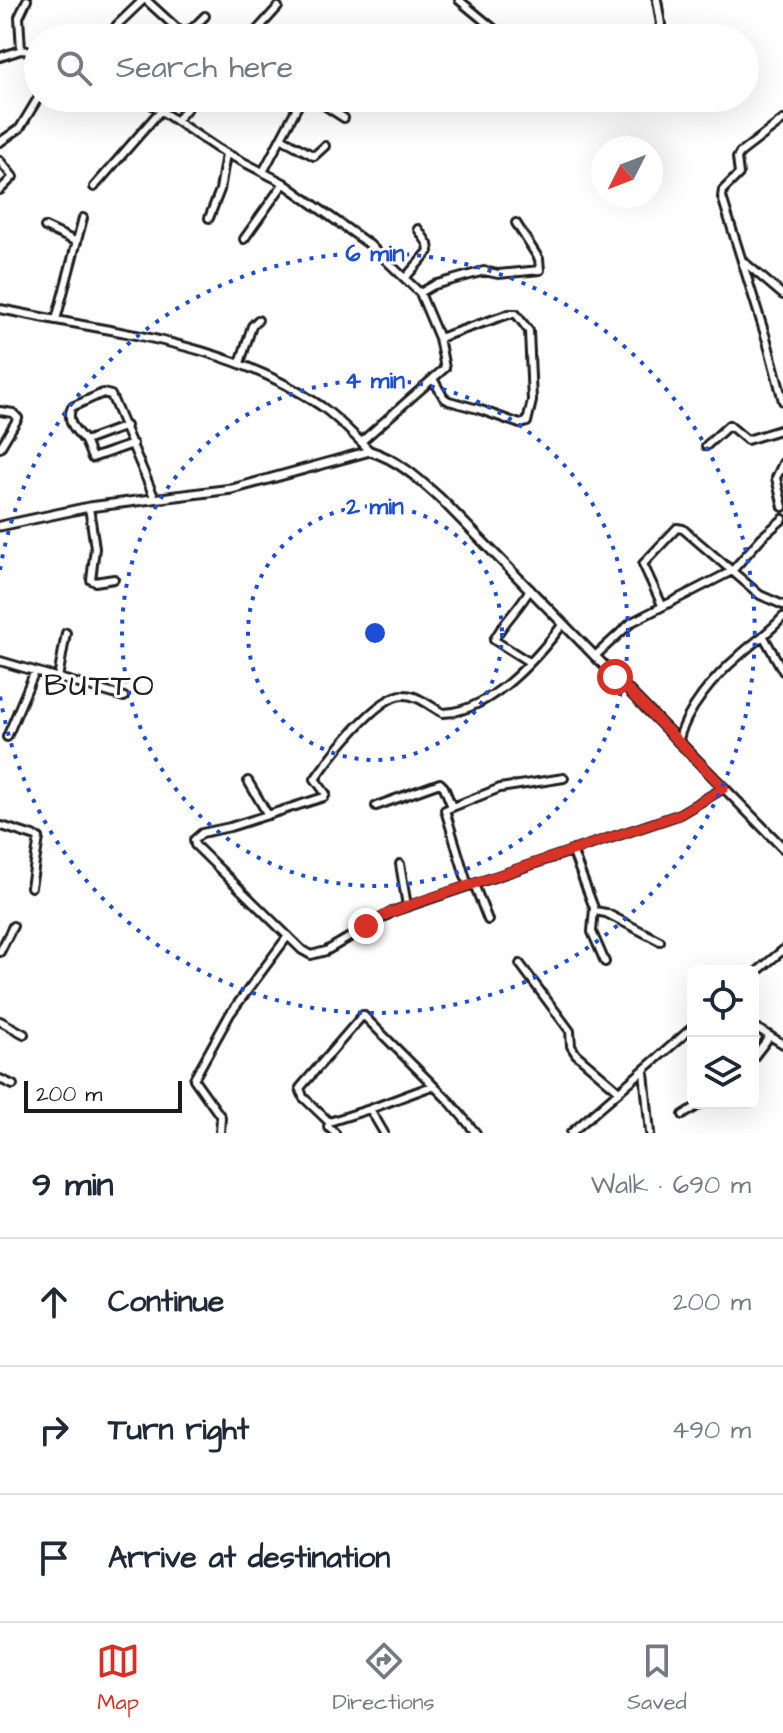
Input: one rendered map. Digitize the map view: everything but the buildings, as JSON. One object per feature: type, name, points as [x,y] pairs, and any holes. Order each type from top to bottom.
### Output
[{"type":"street","points":[[21,50],[19,17],[27,0]]},
{"type":"street","points":[[118,24],[144,0],[172,24]]},
{"type":"street","points":[[459,0],[488,24]]},
{"type":"street","points":[[657,0],[661,24]]},
{"type":"street","points":[[263,24],[278,7]]},
{"type":"street","points":[[197,24],[205,16]]},
{"type":"street","points":[[0,57],[24,50]]},
{"type":"street","points":[[0,142],[20,128],[30,112]]},
{"type":"street","points":[[94,187],[159,112]]},
{"type":"street","points":[[164,112],[226,154],[284,183],[370,245],[420,293],[446,362],[442,372],[362,441]]},
{"type":"street","points":[[176,121],[184,112]]},
{"type":"street","points":[[263,172],[295,112]]},
{"type":"street","points":[[335,112],[344,118]]},
{"type":"street","points":[[783,120],[740,153],[737,158],[739,174],[723,190],[725,209],[783,401]]},
{"type":"street","points":[[281,138],[314,156],[325,146]]},
{"type":"street","points":[[209,218],[220,190],[226,154]]},
{"type":"street","points":[[0,161],[13,177],[0,190]]},
{"type":"street","points":[[244,239],[284,183]]},
{"type":"street","points":[[56,320],[83,218]]},
{"type":"street","points":[[420,293],[434,285],[484,271],[498,274],[540,270],[539,259],[516,223]]},
{"type":"street","points":[[45,227],[77,242]]},
{"type":"street","points":[[405,278],[429,251],[418,229]]},
{"type":"street","points":[[743,261],[783,295]]},
{"type":"street","points":[[0,309],[219,354],[287,385],[322,407],[370,451]]},
{"type":"street","points":[[433,379],[449,401],[520,424],[527,422],[532,401],[529,331],[520,318],[511,313],[439,338]]},
{"type":"street","points":[[240,363],[251,329],[258,320]]},
{"type":"street","points":[[133,444],[92,458],[85,441],[71,423],[69,411],[103,393],[111,395],[126,426],[155,499]]},
{"type":"street","points":[[0,411],[13,413],[18,418],[0,448]]},
{"type":"street","points":[[706,446],[729,425],[747,440],[783,429]]},
{"type":"street","points":[[85,441],[126,426]]},
{"type":"street","points":[[0,526],[89,507],[232,489],[370,451],[383,455],[413,474],[783,848]]},
{"type":"street","points":[[783,463],[776,478],[783,507]]},
{"type":"street","points":[[89,507],[95,548],[91,580],[114,579]]},
{"type":"street","points":[[595,656],[632,622],[732,571],[783,519]]},
{"type":"street","points":[[662,605],[643,565],[677,528],[683,529],[760,595],[783,605]]},
{"type":"street","points":[[529,662],[494,640],[502,626],[522,605],[530,589]]},
{"type":"street","points":[[678,742],[684,720],[696,703],[739,655],[764,637],[783,617]]},
{"type":"street","points":[[563,624],[529,662],[497,691],[467,708],[443,713],[414,696],[399,695],[390,699],[339,748],[315,779],[326,796],[202,833],[194,842],[305,953],[318,954],[387,914],[678,815],[724,788]]},
{"type":"street","points":[[58,678],[66,633]]},
{"type":"street","points":[[764,637],[783,671]]},
{"type":"street","points":[[0,661],[124,697]]},
{"type":"street","points":[[7,737],[35,671]]},
{"type":"street","points":[[488,920],[471,885],[446,809],[500,788],[564,778]]},
{"type":"street","points":[[248,781],[268,815]]},
{"type":"street","points":[[376,806],[440,783],[452,807]]},
{"type":"street","points":[[0,836],[1,825],[39,838],[31,887]]},
{"type":"street","points":[[572,850],[595,911],[592,932],[605,962]]},
{"type":"street","points":[[400,864],[407,906]]},
{"type":"street","points":[[595,911],[606,913],[660,941]]},
{"type":"street","points":[[0,952],[13,926]]},
{"type":"street","points":[[220,1133],[221,1117],[194,1079],[230,1014],[288,936]]},
{"type":"street","points":[[759,970],[783,950]]},
{"type":"street","points":[[520,964],[570,1031],[571,1046],[576,1054],[619,1091]]},
{"type":"street","points":[[335,1133],[328,1127],[329,1122],[303,1097],[300,1088],[362,1015],[450,1102],[476,1133]]},
{"type":"street","points":[[0,1021],[24,1034]]},
{"type":"street","points":[[759,1030],[783,1044]]},
{"type":"street","points":[[576,1132],[687,1033]]},
{"type":"street","points":[[759,1050],[770,1036]]},
{"type":"street","points":[[644,1072],[650,1133]]},
{"type":"street","points":[[0,1079],[13,1085]]},
{"type":"street","points":[[329,1122],[432,1086]]},
{"type":"street","points":[[370,1109],[384,1133]]},
{"type":"street","points":[[683,1115],[692,1109]]},
{"type":"district","name":"BUTTO","points":[[100,685]]},
{"type":"route","points":[[366,926],[413,904],[678,815],[724,788],[615,677]]}]
